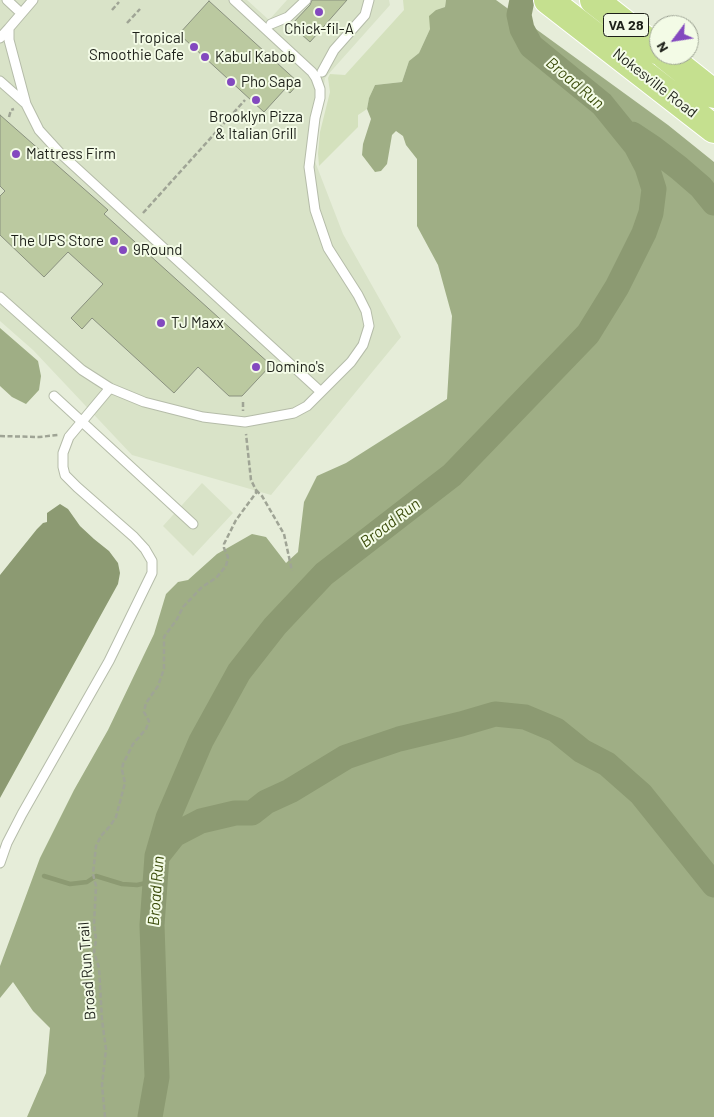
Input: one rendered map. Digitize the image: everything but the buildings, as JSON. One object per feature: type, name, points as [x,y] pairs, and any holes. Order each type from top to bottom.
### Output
[{"type":"highway","name":"Nokesville Road","points":[[548,0],[714,129]]},
{"type":"highway","name":"Nokesville Road","points":[[594,0],[649,43]]},
{"type":"highway","name":"Nokesville Road","points":[[678,65],[714,94]]},
{"type":"lane","points":[[7,0],[21,12]]},
{"type":"lane","points":[[0,38],[32,0]]},
{"type":"lane","points":[[0,297],[82,370],[110,388],[144,402],[222,421],[245,422],[294,413],[308,406],[355,356],[363,345],[369,326],[366,311],[328,248],[315,210],[309,167],[320,89],[312,72],[234,0]]},
{"type":"lane","points":[[271,24],[288,17],[306,0]]},
{"type":"lane","points":[[322,72],[334,50],[365,15],[369,0]]},
{"type":"lane","points":[[8,28],[9,40],[26,104],[39,130],[51,145],[321,392]]},
{"type":"lane","points":[[0,81],[26,104]]},
{"type":"lane","points":[[0,863],[7,843],[22,814],[109,660],[152,573],[152,561],[146,549],[77,487],[65,475],[63,467],[63,453],[66,441],[110,388]]},
{"type":"lane","points":[[54,396],[194,524]]},
{"type":"path","points":[[112,10],[119,2]]},
{"type":"path","points":[[127,23],[140,9]]},
{"type":"path","points":[[135,221],[245,100]]},
{"type":"path","points":[[9,117],[11,110],[16,108]]},
{"type":"path","points":[[0,436],[39,437],[72,432]]},
{"type":"path","points":[[246,434],[251,480],[284,534],[292,571]]},
{"type":"path","name":"Broad Run Trail","points":[[105,1117],[102,1084],[106,1048],[102,1020],[99,968],[94,952],[96,940],[94,924],[96,886],[93,874],[96,846],[101,836],[116,817],[125,783],[122,770],[123,764],[133,744],[146,729],[149,721],[144,712],[146,703],[158,686],[164,669],[164,637],[183,607],[202,587],[216,578],[226,566],[228,557],[223,546],[236,520],[253,499],[256,490]]},
{"type":"shaded area","points":[[0,0],[247,0],[269,20],[287,0],[389,0],[390,5],[325,78],[314,159],[343,234],[401,337],[271,495],[132,455],[33,350],[0,321]]},
{"type":"shaded area","points":[[403,0],[446,0],[445,7],[436,10],[419,53],[409,61],[402,82],[375,85],[369,98],[367,109],[358,115],[358,127],[319,166],[320,132],[330,92],[328,78],[330,74],[345,75],[404,10]]},
{"type":"shaded area","points":[[446,0],[496,0],[668,125],[714,162],[714,1117],[27,1117],[46,1073],[50,1028],[33,1011],[13,982],[0,998],[0,966],[40,858],[74,790],[108,730],[154,634],[166,594],[178,582],[188,580],[217,554],[252,534],[266,537],[286,563],[298,552],[304,502],[317,476],[346,463],[447,399],[452,316],[438,265],[417,226],[417,159],[406,145],[403,136],[396,131],[392,135],[387,164],[381,171],[375,172],[362,155],[363,144],[371,119],[367,109],[369,98],[375,85],[402,82],[409,61],[419,53],[430,29],[429,16],[436,10],[445,7]]},
{"type":"shaded area","points":[[0,328],[38,361],[41,376],[39,390],[26,404],[12,397],[0,386]]},
{"type":"shaded area","points":[[202,483],[233,513],[193,556],[163,526]]},
{"type":"shaded area","points":[[60,504],[68,509],[80,526],[109,551],[118,563],[120,573],[118,584],[0,798],[0,575],[37,529],[47,522],[47,513]]},
{"type":"waterway","name":"Broad Run","points":[[150,1117],[157,1077],[152,925],[157,856],[168,818],[201,741],[239,672],[275,626],[324,574],[452,475],[588,334],[617,287],[644,233],[651,213],[654,189],[647,167],[636,146],[602,104],[531,46],[522,29],[519,15],[522,0]]},
{"type":"waterway","points":[[632,134],[679,168],[701,187],[714,203]]},
{"type":"waterway","points":[[159,854],[174,835],[201,821],[235,813],[252,813],[266,802],[290,791],[346,757],[399,739],[495,714],[525,717],[556,730],[582,751],[607,764],[641,794],[714,885]]},
{"type":"waterway","points":[[44,876],[70,884],[87,882],[96,876],[122,884],[137,885],[155,881]]},
{"type":"place","name":"Chick-fil-A","points":[[319,12]]},
{"type":"place","name":"Tropical Smoothie Cafe","points":[[194,47]]},
{"type":"place","name":"Kabul Kabob","points":[[205,57]]},
{"type":"place","name":"Pho Sapa","points":[[231,82]]},
{"type":"place","name":"Brooklyn Pizza & Italian Grill","points":[[256,100]]},
{"type":"place","name":"Mattress Firm","points":[[16,154]]},
{"type":"place","name":"The UPS Store","points":[[114,241]]},
{"type":"place","name":"9Round","points":[[123,250]]},
{"type":"place","name":"TJ Maxx","points":[[161,323]]},
{"type":"place","name":"Domino's","points":[[256,367]]}]
